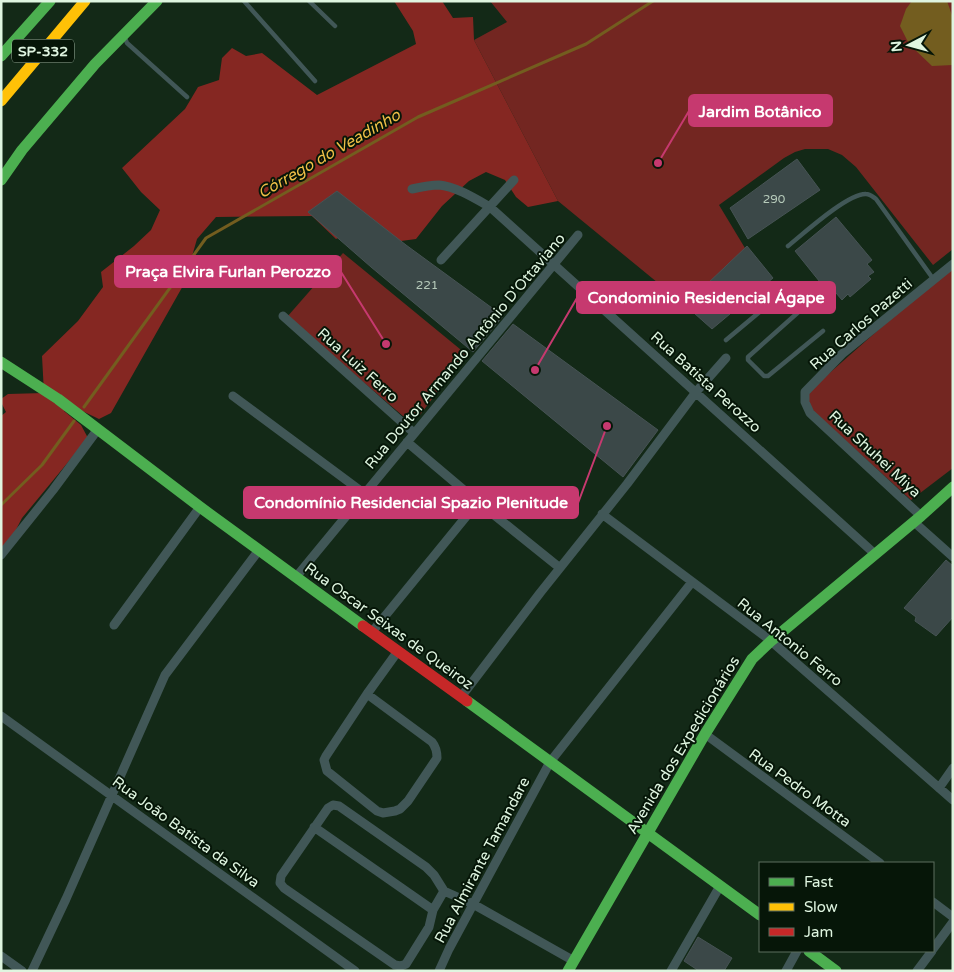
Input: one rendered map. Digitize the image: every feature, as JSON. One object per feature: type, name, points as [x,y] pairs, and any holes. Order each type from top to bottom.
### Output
[{"type":"main road","name":"SP-332","points":[[1,56],[50,1]]},
{"type":"main road","points":[[1,180],[22,150],[95,64],[156,1]]},
{"type":"main road","name":"SP-332","points":[[1,101],[85,3]]},
{"type":"main road","name":"Rua Oscar Seixas de Queiroz","points":[[1,362],[53,395],[200,507],[759,914]]},
{"type":"main road","name":"Avenida dos Expedicionários","points":[[571,966],[705,734],[752,659],[771,641],[918,519],[953,487]]},
{"type":"main road","points":[[810,952],[836,971]]},
{"type":"street","points":[[441,260],[514,180]]},
{"type":"street","name":"Rua Batista Perozzo","points":[[412,189],[441,185],[465,193],[490,207],[876,554]]},
{"type":"street","name":"Rua Doutor Armando Antônio D'Ottaviano","points":[[296,577],[578,235]]},
{"type":"street","name":"Rua Carlos Pazetti","points":[[810,413],[805,402],[805,392],[842,354],[953,264]]},
{"type":"street","name":"Rua Luiz Ferro","points":[[283,316],[414,434]]},
{"type":"street","points":[[461,697],[696,392],[726,358]]},
{"type":"street","points":[[233,396],[365,494]]},
{"type":"street","name":"Rua Shuhei Miya","points":[[810,413],[918,519],[953,557]]},
{"type":"street","points":[[1,555],[98,430]]},
{"type":"street","points":[[407,442],[560,568]]},
{"type":"street","points":[[372,632],[478,502]]},
{"type":"street","points":[[114,625],[200,507]]},
{"type":"street","name":"Rua Antonio Ferro","points":[[602,514],[771,641],[953,800]]},
{"type":"street","points":[[32,971],[70,891],[164,675],[259,550]]},
{"type":"street","name":"Rua Almirante Tamandare","points":[[439,971],[550,762],[692,582]]},
{"type":"street","points":[[367,694],[432,742],[436,747],[437,758],[408,801],[400,809],[389,813],[377,811],[326,771],[324,760],[367,694],[398,651]]},
{"type":"street","name":"Rua João Batista da Silva","points":[[1,716],[355,971]]},
{"type":"street","name":"Rua Pedro Motta","points":[[705,734],[879,862]]},
{"type":"street","points":[[939,788],[953,768]]},
{"type":"street","points":[[444,891],[433,910],[429,927],[406,964],[401,966],[395,965],[284,888],[280,882],[281,876],[328,808],[333,805],[339,806],[426,867],[434,875],[444,891],[473,904],[571,966]]},
{"type":"street","points":[[314,827],[433,910]]},
{"type":"street","points":[[671,971],[720,886]]},
{"type":"street","points":[[934,903],[953,917]]},
{"type":"street","points":[[934,947],[953,922]]},
{"type":"street","points":[[786,971],[796,952]]},
{"type":"street","points":[[917,971],[931,952]]},
{"type":"street","points":[[1,956],[22,971]]},
{"type":"street","points":[[336,971],[341,962]]},
{"type":"lane","points":[[244,1],[315,81]]},
{"type":"lane","points":[[309,1],[334,26]]},
{"type":"lane","points":[[123,35],[127,43],[187,97]]},
{"type":"lane","points":[[788,246],[830,212],[858,195],[868,194],[876,199],[934,280]]},
{"type":"lane","points":[[726,340],[787,289]]},
{"type":"lane","points":[[803,308],[748,360],[764,376],[768,376],[823,331]]},
{"type":"shaded area","points":[[394,1],[442,1],[453,18],[473,17],[474,40],[558,201],[528,207],[516,197],[505,180],[486,172],[469,181],[442,206],[416,239],[386,243],[355,230],[336,239],[312,216],[216,217],[197,239],[184,284],[111,413],[99,419],[76,408],[64,411],[81,425],[88,438],[22,518],[1,559],[1,416],[6,412],[1,399],[8,394],[44,393],[42,356],[78,321],[103,287],[101,272],[151,230],[160,210],[141,192],[122,168],[185,109],[198,87],[219,80],[222,58],[232,48],[246,56],[262,53],[317,95],[416,44],[413,31]]},
{"type":"shaded area","points":[[490,1],[953,1],[953,249],[933,265],[856,167],[842,155],[828,149],[805,149],[784,158],[719,205],[754,263],[702,319],[558,201],[474,40],[507,22]]},
{"type":"shaded area","points":[[912,1],[947,1],[953,18],[953,65],[932,66],[909,44],[900,26],[906,9]]},
{"type":"shaded area","points":[[343,253],[466,354],[420,415],[403,416],[287,317]]},
{"type":"shaded area","points":[[953,264],[953,468],[911,500],[814,412],[808,402],[808,392]]},
{"type":"building","points":[[797,159],[820,190],[748,239],[730,208]]},
{"type":"building","points":[[337,191],[406,245],[503,316],[473,352],[308,212]]},
{"type":"building","points":[[836,217],[872,260],[867,264],[874,272],[868,276],[871,279],[850,297],[848,294],[842,300],[836,293],[832,297],[795,251]]},
{"type":"building","points":[[747,246],[773,278],[712,329],[685,305]]},
{"type":"building","points":[[513,324],[658,430],[623,477],[482,361]]},
{"type":"building","points":[[946,560],[953,566],[953,617],[936,636],[915,621],[916,617],[904,608]]},
{"type":"building","points":[[698,937],[732,958],[724,971],[699,971],[684,961]]},
{"type":"waterway","name":"Córrego do Veadinho","points":[[84,407],[206,238],[418,117],[586,44],[653,1]]},
{"type":"waterway","name":"Córrego do Veadinho","points":[[1,505],[42,465],[74,421]]},
{"type":"traffic: fast","points":[[1,56],[50,1]]},
{"type":"traffic: fast","points":[[1,180],[22,150],[95,64],[157,1]]},
{"type":"traffic: fast","points":[[1,362],[58,399],[200,507],[363,626]]},
{"type":"traffic: fast","points":[[568,971],[705,734],[752,659],[953,487]]},
{"type":"traffic: fast","points":[[467,701],[759,914]]},
{"type":"traffic: fast","points":[[810,952],[836,971]]},
{"type":"traffic: slow","points":[[1,101],[85,1]]},
{"type":"traffic: jam","points":[[363,626],[467,701]]},
{"type":"place","name":"Jardim Botânico","points":[[658,163]]},
{"type":"place","name":"Praça Elvira Furlan Perozzo","points":[[386,344]]},
{"type":"place","name":"Condominio Residencial Ágape","points":[[535,370]]},
{"type":"place","name":"Condomínio Residencial Spazio Plenitude","points":[[607,426]]}]
